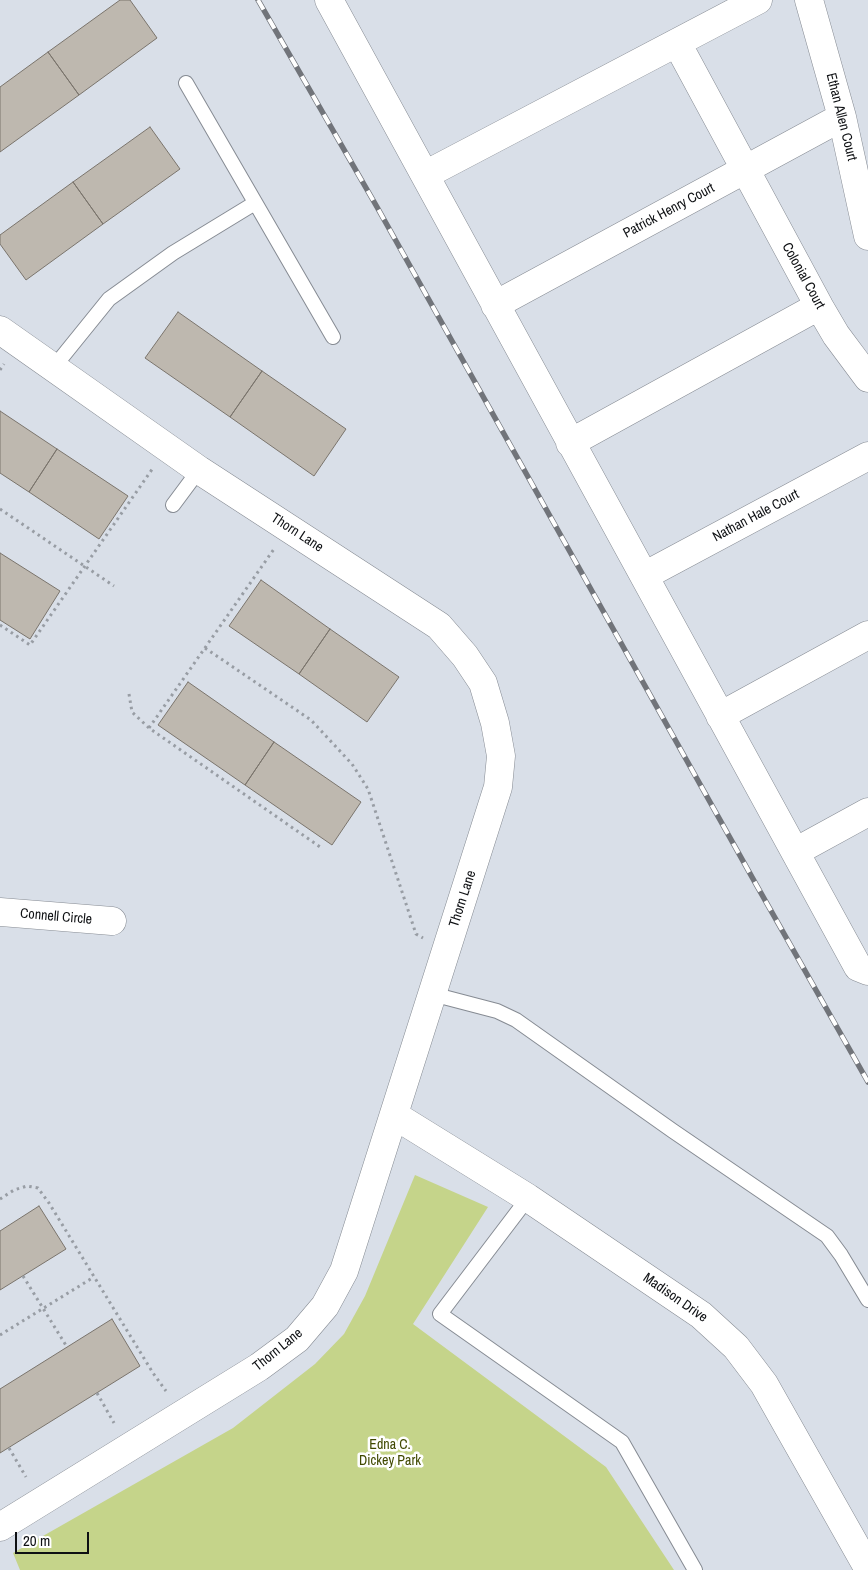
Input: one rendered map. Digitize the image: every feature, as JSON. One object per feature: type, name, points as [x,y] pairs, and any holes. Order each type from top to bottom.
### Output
[{"type":"street","points":[[329,0],[858,967],[868,971]]},
{"type":"street","points":[[425,176],[758,0]]},
{"type":"street","name":"Ethan Allen Court","points":[[809,0],[842,117],[868,236]]},
{"type":"street","name":"Colonial Court","points":[[677,43],[819,306],[836,335],[868,378]]},
{"type":"street","name":"Patrick Henry Court","points":[[495,305],[842,117]]},
{"type":"street","points":[[570,443],[819,306]]},
{"type":"street","name":"Thorn Lane","points":[[0,330],[199,470],[439,626],[465,656],[482,683],[495,723],[501,756],[498,787],[394,1115],[344,1271],[325,1306],[297,1339],[258,1367],[0,1527]]},
{"type":"street","name":"Nathan Hale Court","points":[[644,576],[868,456]]},
{"type":"street","points":[[720,716],[868,635]]},
{"type":"street","points":[[795,852],[868,812]]},
{"type":"street","name":"Connell Circle","points":[[0,912],[112,921]]},
{"type":"street","name":"Madison Drive","points":[[394,1115],[528,1198],[702,1315],[736,1347],[764,1384],[868,1568]]},
{"type":"lane","points":[[186,82],[333,337]]},
{"type":"lane","points":[[54,368],[109,299],[173,253],[256,203]]},
{"type":"lane","points":[[173,505],[199,470]]},
{"type":"lane","points":[[432,994],[497,1011],[516,1020],[673,1131],[827,1236],[841,1255],[868,1300]]},
{"type":"lane","points":[[528,1198],[440,1314],[622,1442],[694,1570]]},
{"type":"path","points":[[0,370],[5,364]]},
{"type":"path","points":[[0,625],[30,645],[154,467]]},
{"type":"path","points":[[0,510],[114,586]]},
{"type":"path","points":[[149,728],[274,548]]},
{"type":"path","points":[[205,648],[311,720],[352,764],[368,789],[416,934],[424,938]]},
{"type":"path","points":[[129,694],[132,712],[149,728],[323,849]]},
{"type":"path","points":[[0,1199],[14,1190],[27,1186],[38,1188],[166,1391]]},
{"type":"path","points":[[23,1276],[67,1347]]},
{"type":"path","points":[[0,1335],[94,1277]]},
{"type":"path","points":[[97,1393],[114,1423]]},
{"type":"path","points":[[9,1448],[26,1477]]},
{"type":"green space","name":"Edna C. Dickey Park","points":[[415,1175],[488,1207],[413,1324],[606,1467],[674,1570],[20,1570],[13,1553],[233,1428],[315,1364],[344,1334],[365,1296]]},
{"type":"building","points":[[120,0],[130,0],[157,38],[79,95],[48,52]]},
{"type":"building","points":[[48,52],[79,95],[0,152],[0,87]]},
{"type":"building","points":[[150,127],[180,169],[103,224],[73,182]]},
{"type":"building","points":[[73,182],[103,224],[26,280],[0,244],[0,235]]},
{"type":"building","points":[[178,312],[262,371],[230,417],[145,358]]},
{"type":"building","points":[[262,371],[346,429],[314,476],[230,417]]},
{"type":"building","points":[[0,411],[57,449],[29,492],[0,473]]},
{"type":"building","points":[[57,449],[128,496],[99,539],[29,492]]},
{"type":"building","points":[[0,553],[60,591],[30,639],[0,620]]},
{"type":"building","points":[[261,580],[330,629],[299,674],[229,626]]},
{"type":"building","points":[[330,629],[399,677],[367,722],[299,674]]},
{"type":"building","points":[[188,682],[274,742],[245,785],[158,725]]},
{"type":"building","points":[[274,742],[361,802],[332,845],[245,785]]},
{"type":"building","points":[[39,1206],[66,1249],[0,1290],[0,1231]]},
{"type":"building","points":[[112,1319],[140,1366],[0,1453],[0,1389]]},
{"type":"railway","points":[[258,0],[377,207],[868,1082]]}]
